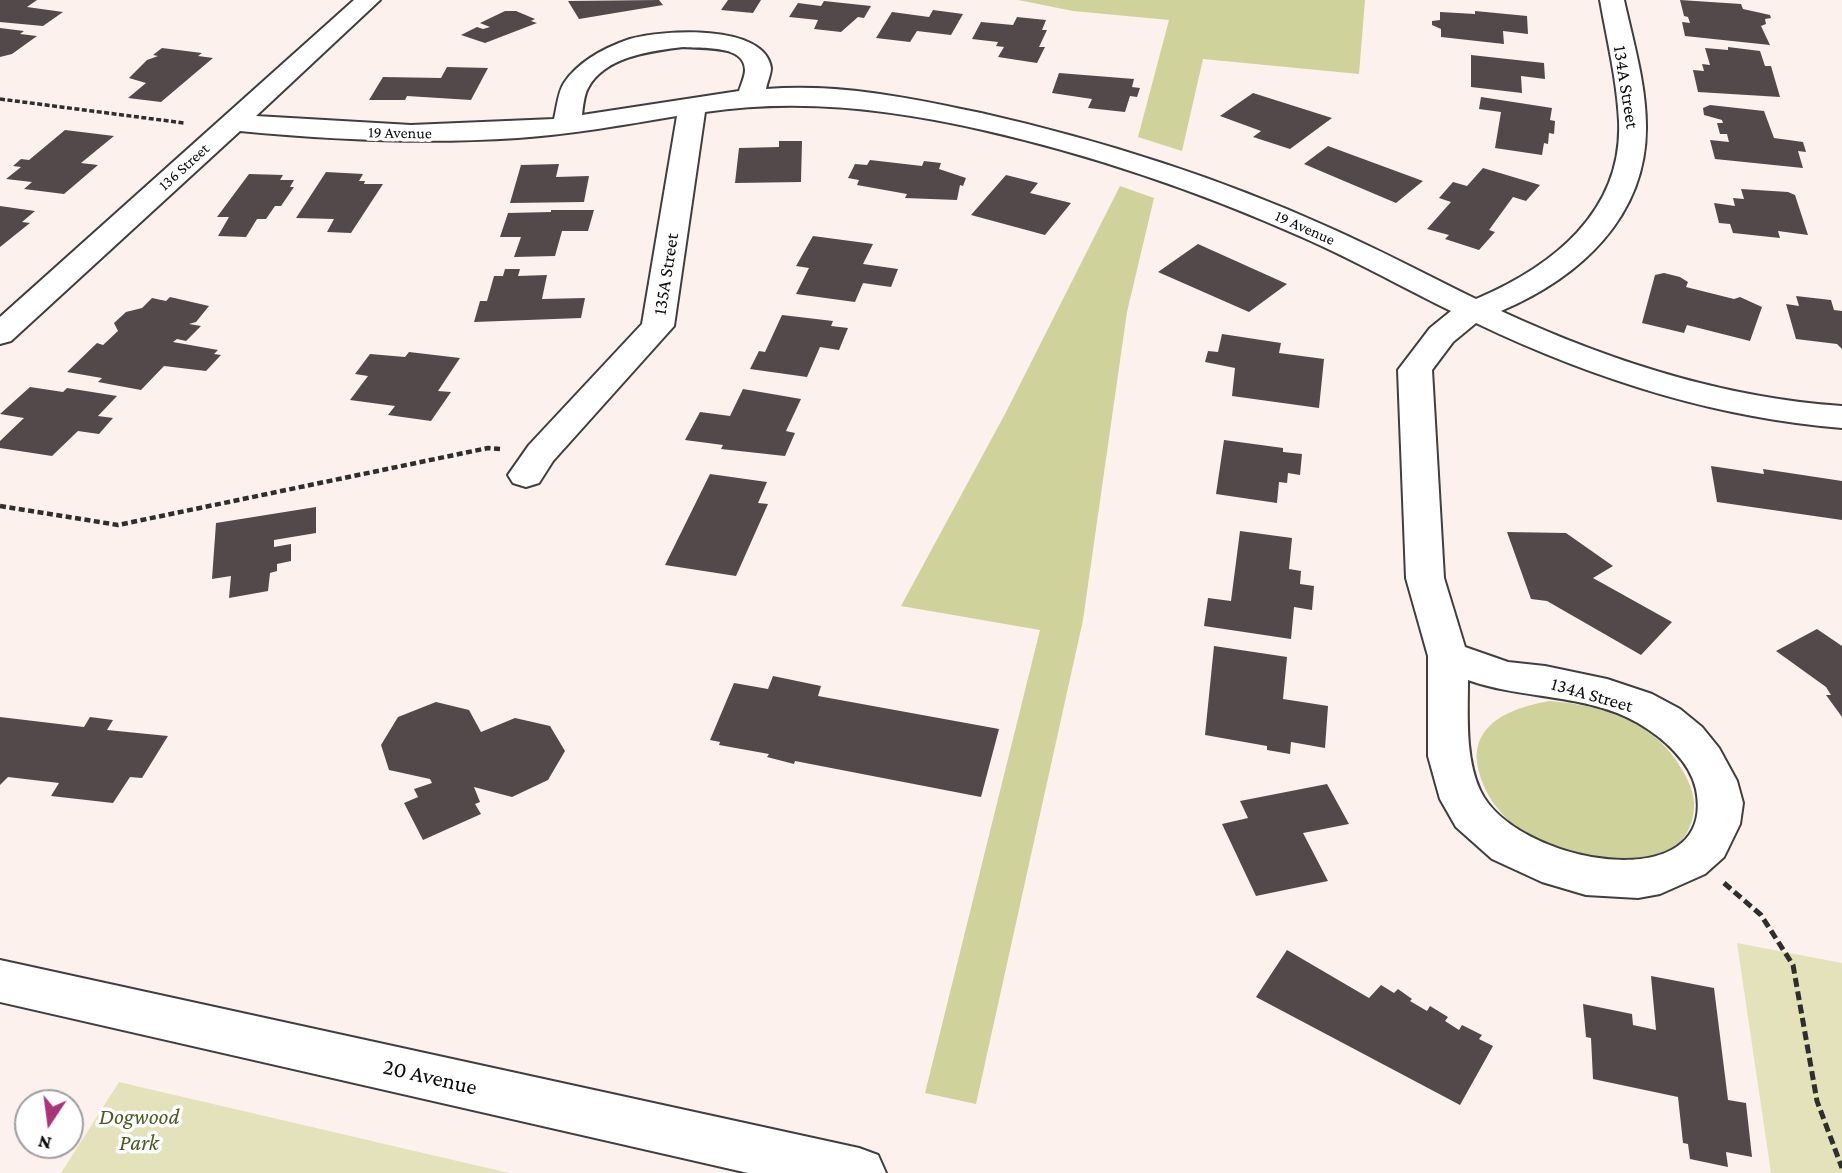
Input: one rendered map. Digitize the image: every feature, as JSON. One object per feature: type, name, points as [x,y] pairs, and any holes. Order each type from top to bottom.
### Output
[{"type":"street","name":"136 Street","points":[[0,334],[368,0]]},
{"type":"street","name":"134A Street","points":[[1448,656],[1504,677],[1564,685],[1627,701],[1663,719],[1693,743],[1713,770],[1722,803],[1716,834],[1695,859],[1658,876],[1611,880],[1559,870],[1511,848],[1473,817],[1454,780],[1449,745],[1448,656],[1426,578],[1415,370],[1451,326],[1538,282],[1578,251],[1608,218],[1627,184],[1634,146],[1633,116],[1612,0]]},
{"type":"street","points":[[566,124],[575,86],[594,66],[637,46],[683,40],[736,44],[751,53],[758,68],[751,97]]},
{"type":"street","name":"19 Avenue","points":[[234,122],[351,132],[433,133],[522,130],[751,97],[798,95],[888,102],[969,118],[1122,159],[1189,181],[1316,232],[1477,311],[1567,350],[1697,394],[1815,416],[1842,417]]},
{"type":"street","name":"135A Street","points":[[534,464],[658,326],[692,107]]},
{"type":"street","name":"20 Avenue","points":[[0,981],[859,1173]]},
{"type":"path","points":[[0,99],[189,123]]},
{"type":"path","points":[[0,506],[118,525],[488,448],[534,464]]},
{"type":"path","points":[[1695,859],[1761,915],[1793,965],[1817,1101],[1842,1168]]},
{"type":"green space","points":[[1018,0],[1365,0],[1359,74],[1203,59],[1182,151],[1138,137],[1169,20],[1073,11]]},
{"type":"green space","points":[[1120,186],[1154,198],[1127,312],[1083,620],[976,1104],[925,1093],[1040,630],[901,606],[1005,414]]},
{"type":"green space","points":[[1550,701],[1588,707],[1624,718],[1656,738],[1670,752],[1688,782],[1694,803],[1688,830],[1676,846],[1657,855],[1636,860],[1589,859],[1567,854],[1537,841],[1496,807],[1479,772],[1479,741],[1486,730],[1508,713]]},
{"type":"green space","points":[[1737,943],[1842,963],[1842,1173],[1771,1173]]},
{"type":"green space","name":"Dogwood Park","points":[[119,1082],[509,1173],[61,1173],[70,1159],[84,1159],[84,1137]]},
{"type":"building","points":[[0,0],[37,0],[27,7],[63,12],[43,26],[0,22]]},
{"type":"building","points":[[659,0],[663,5],[579,19],[568,1]]},
{"type":"building","points":[[728,0],[761,0],[753,13],[721,10]]},
{"type":"building","points":[[1680,0],[1741,4],[1743,9],[1770,15],[1771,18],[1765,19],[1766,24],[1761,26],[1770,45],[1685,36],[1682,22],[1690,23],[1688,17],[1684,16]]},
{"type":"building","points":[[824,1],[871,6],[864,18],[858,17],[841,32],[814,29],[818,20],[789,17],[798,3],[821,6]]},
{"type":"building","points":[[933,10],[963,14],[951,35],[917,31],[910,42],[876,38],[892,12],[929,17]]},
{"type":"building","points":[[505,11],[516,11],[535,19],[531,21],[537,23],[485,43],[461,35],[477,27],[490,27],[480,23]]},
{"type":"building","points":[[1475,11],[1527,16],[1528,34],[1503,31],[1504,44],[1441,37],[1441,29],[1432,25],[1432,21],[1440,20],[1440,12],[1475,14]]},
{"type":"building","points":[[1017,17],[1046,20],[1042,30],[1047,30],[1039,47],[1045,47],[1037,63],[998,57],[1004,47],[996,46],[998,42],[972,39],[981,22],[1013,25]]},
{"type":"building","points":[[0,28],[24,31],[20,34],[37,36],[12,54],[0,57]]},
{"type":"building","points":[[1728,47],[1760,51],[1765,66],[1771,66],[1780,97],[1698,92],[1693,70],[1704,71],[1702,64],[1710,65],[1705,48],[1728,50]]},
{"type":"building","points":[[162,48],[202,53],[198,56],[213,58],[161,102],[128,98],[146,83],[129,78],[147,60],[158,56],[153,55]]},
{"type":"building","points":[[1471,55],[1544,63],[1545,79],[1521,76],[1522,93],[1471,87]]},
{"type":"building","points":[[447,67],[488,68],[471,100],[407,96],[405,100],[369,100],[383,77],[441,78]]},
{"type":"building","points":[[1059,73],[1134,79],[1132,87],[1140,88],[1137,97],[1130,96],[1125,112],[1088,108],[1092,99],[1052,93]]},
{"type":"building","points":[[1253,93],[1332,118],[1290,149],[1253,137],[1261,131],[1220,116]]},
{"type":"building","points":[[1481,97],[1552,108],[1550,120],[1555,121],[1554,134],[1549,133],[1548,144],[1544,143],[1542,155],[1495,148],[1501,112],[1479,109]]},
{"type":"building","points":[[1710,105],[1764,111],[1774,138],[1803,142],[1806,152],[1798,151],[1803,168],[1715,159],[1710,140],[1729,142],[1727,134],[1720,134],[1717,123],[1723,123],[1722,120],[1704,115],[1703,108]]},
{"type":"building","points":[[65,130],[114,136],[81,163],[98,165],[64,194],[24,189],[32,182],[6,179],[21,167],[13,166],[21,159],[29,160]]},
{"type":"building","points":[[779,141],[802,141],[801,182],[735,183],[739,148],[779,147]]},
{"type":"building","points":[[1328,146],[1423,181],[1396,203],[1304,164]]},
{"type":"building","points":[[870,160],[922,166],[924,161],[941,163],[939,169],[966,178],[963,186],[960,185],[957,200],[905,198],[907,194],[857,185],[859,180],[848,178],[855,164],[867,165]]},
{"type":"building","points":[[559,164],[556,177],[589,176],[584,202],[510,203],[521,165]]},
{"type":"building","points":[[1483,168],[1540,185],[1526,201],[1513,197],[1489,230],[1495,232],[1479,250],[1445,239],[1449,235],[1427,229],[1451,202],[1439,198],[1453,182],[1467,186]]},
{"type":"building","points":[[326,172],[363,174],[359,181],[365,181],[364,184],[383,184],[351,233],[327,232],[334,219],[296,218]]},
{"type":"building","points":[[249,174],[283,175],[280,180],[294,180],[290,187],[294,187],[281,206],[275,206],[266,219],[257,219],[246,237],[218,236],[229,217],[217,217]]},
{"type":"building","points":[[1006,175],[1038,183],[1030,193],[1071,203],[1045,235],[971,215]]},
{"type":"building","points":[[1741,189],[1788,192],[1795,195],[1808,235],[1778,231],[1780,238],[1733,233],[1730,224],[1719,223],[1714,203],[1735,206],[1733,198],[1744,199]]},
{"type":"building","points":[[0,206],[35,211],[22,222],[30,223],[0,247]]},
{"type":"building","points":[[594,210],[588,231],[562,231],[555,256],[514,257],[521,237],[500,237],[508,213]]},
{"type":"building","points":[[813,236],[873,244],[863,264],[898,269],[891,287],[863,283],[855,302],[796,294],[809,268],[796,266]]},
{"type":"building","points":[[1198,244],[1287,284],[1249,312],[1158,272]]},
{"type":"building","points":[[505,269],[520,269],[518,276],[547,275],[542,299],[585,298],[581,318],[474,322],[480,301],[487,301],[494,276],[503,276]]},
{"type":"building","points":[[1664,273],[1688,282],[1686,287],[1734,299],[1740,297],[1762,307],[1750,341],[1687,325],[1684,333],[1642,323],[1655,275]]},
{"type":"building","points":[[1796,296],[1831,300],[1834,310],[1842,311],[1842,349],[1837,344],[1796,339],[1786,304],[1799,306]]},
{"type":"building","points":[[170,297],[209,306],[196,322],[189,324],[201,326],[186,341],[177,339],[173,342],[218,350],[214,354],[221,355],[206,371],[164,366],[141,390],[98,382],[102,378],[67,372],[97,343],[103,345],[118,331],[114,323],[126,312],[142,308],[152,298],[166,301]]},
{"type":"building","points":[[782,315],[833,321],[831,326],[848,328],[839,350],[820,347],[807,377],[750,369],[759,351],[765,352]]},
{"type":"building","points":[[1222,334],[1281,343],[1279,353],[1324,359],[1319,408],[1232,396],[1235,368],[1205,362],[1208,351],[1218,352]]},
{"type":"building","points":[[409,352],[460,358],[438,391],[451,392],[431,421],[388,415],[395,406],[350,400],[368,376],[355,374],[370,354],[405,357]]},
{"type":"building","points":[[30,387],[63,392],[67,388],[117,396],[98,416],[113,418],[99,434],[78,431],[52,456],[0,448],[0,441],[24,418],[0,414]]},
{"type":"building","points":[[743,389],[801,399],[786,431],[795,433],[785,456],[721,449],[723,445],[685,440],[700,412],[730,416]]},
{"type":"building","points":[[1224,440],[1283,448],[1283,452],[1302,454],[1300,475],[1288,473],[1287,483],[1279,482],[1277,503],[1216,494]]},
{"type":"building","points":[[1711,466],[1764,474],[1763,469],[1842,481],[1842,520],[1717,502]]},
{"type":"building","points":[[710,474],[767,482],[758,503],[768,504],[736,576],[665,565]]},
{"type":"building","points":[[316,507],[316,533],[274,540],[274,547],[291,544],[291,561],[277,564],[277,571],[270,573],[268,591],[229,598],[231,576],[212,579],[216,523]]},
{"type":"building","points":[[1240,531],[1292,538],[1289,569],[1301,571],[1300,584],[1314,586],[1312,610],[1294,607],[1291,639],[1204,626],[1208,598],[1231,601]]},
{"type":"building","points":[[1507,532],[1566,533],[1613,566],[1593,578],[1672,622],[1641,655],[1547,601],[1531,599]]},
{"type":"building","points":[[1817,629],[1842,646],[1842,717],[1826,695],[1831,695],[1826,687],[1776,651]]},
{"type":"building","points":[[1214,646],[1287,657],[1283,699],[1328,706],[1325,748],[1291,742],[1290,754],[1267,750],[1267,746],[1205,735]]},
{"type":"building","points":[[773,676],[821,686],[818,696],[999,729],[981,797],[795,761],[794,764],[767,757],[769,754],[719,745],[720,742],[710,740],[734,683],[768,689]]},
{"type":"building","points":[[436,702],[469,710],[481,732],[515,718],[550,726],[565,751],[548,780],[512,797],[474,787],[480,802],[475,804],[481,814],[423,840],[404,803],[418,797],[414,789],[432,783],[430,779],[389,770],[381,745],[398,717]]},
{"type":"building","points":[[0,717],[84,727],[90,717],[113,720],[107,730],[168,736],[142,778],[130,777],[113,803],[51,796],[59,783],[8,777],[0,785]]},
{"type":"building","points":[[1327,784],[1349,824],[1303,833],[1328,881],[1256,896],[1222,824],[1248,818],[1240,801]]},
{"type":"building","points":[[1287,950],[1369,998],[1381,985],[1394,993],[1398,989],[1412,999],[1410,1001],[1427,1011],[1430,1006],[1448,1017],[1445,1021],[1459,1030],[1462,1025],[1482,1035],[1479,1039],[1493,1046],[1460,1105],[1256,997]]},
{"type":"building","points":[[1651,976],[1714,988],[1728,1100],[1746,1103],[1752,1157],[1726,1152],[1728,1167],[1690,1159],[1688,1144],[1683,1143],[1678,1097],[1593,1079],[1591,1038],[1586,1037],[1583,1004],[1632,1014],[1633,1025],[1656,1030]]}]
